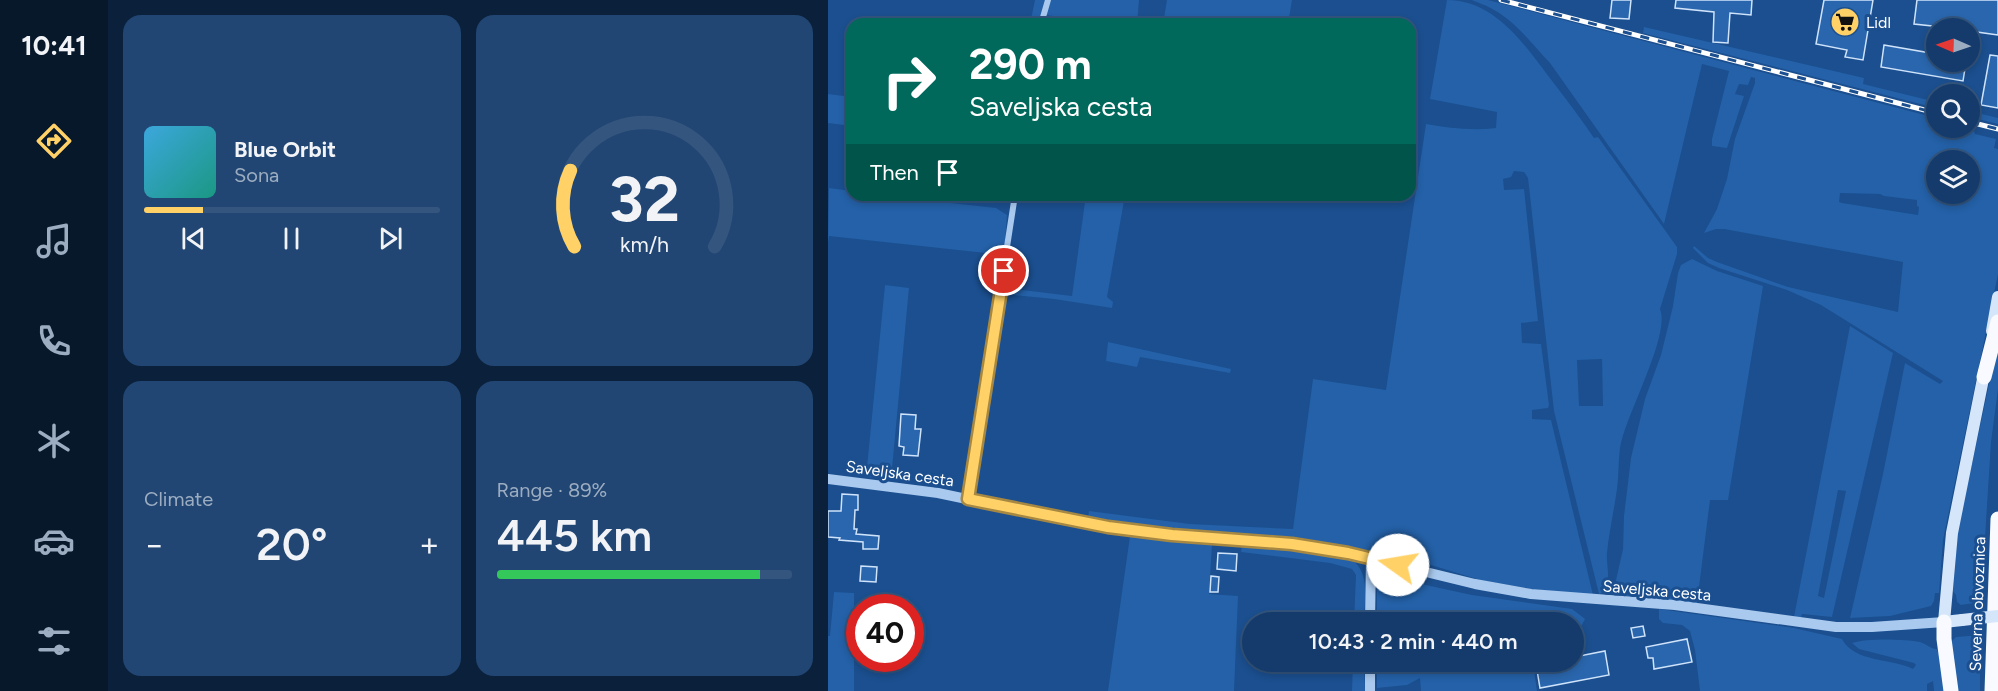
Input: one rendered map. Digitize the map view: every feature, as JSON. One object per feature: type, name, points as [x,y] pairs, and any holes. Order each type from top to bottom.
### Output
[{"type":"highway","points":[[1984,377],[1998,322]]},
{"type":"highway","name":"Severna obvoznica","points":[[1992,691],[1998,519]]},
{"type":"highway","points":[[1944,622],[1951,691]]},
{"type":"main road","points":[[1998,297],[1952,533],[1944,622],[1998,616]]},
{"type":"street","points":[[1043,18],[1048,0]]},
{"type":"street","name":"Saveljska cesta","points":[[968,499],[1014,201]]},
{"type":"street","name":"Saveljska cesta","points":[[828,479],[888,485],[1108,527],[1172,535],[1292,544],[1371,558],[1475,584],[1546,595],[1675,605],[1830,626],[1872,627],[1944,622]]},
{"type":"street","points":[[1370,612],[1371,558]]},
{"type":"street","points":[[1370,672],[1370,691]]},
{"type":"shaded area","points":[[1035,0],[1045,0],[1040,18],[1031,18]]},
{"type":"shaded area","points":[[1051,0],[1139,0],[1138,18],[1067,18],[1046,15]]},
{"type":"shaded area","points":[[1167,0],[1292,0],[1289,18],[1164,18]]},
{"type":"shaded area","points":[[1447,0],[1465,2],[1482,8],[1497,18],[1523,43],[1594,138],[1598,137],[1677,247],[1677,254],[1660,309],[1662,321],[1659,337],[1620,448],[1618,484],[1607,553],[1608,581],[1605,591],[1599,594],[1554,411],[1528,178],[1524,172],[1514,171],[1511,177],[1503,179],[1504,190],[1524,189],[1538,321],[1521,323],[1522,343],[1541,344],[1549,405],[1548,408],[1532,410],[1532,419],[1551,420],[1593,595],[1532,589],[1480,580],[1431,565],[1296,537],[1192,530],[1088,518],[1089,511],[1190,524],[1293,529],[1313,379],[1386,390],[1426,124],[1461,129],[1496,128],[1497,112],[1430,99]],"holes":[[[1602,359],[1603,406],[1579,406],[1577,360]]]},
{"type":"shaded area","points":[[1472,0],[1488,0],[1926,115],[1926,138],[1980,138],[1980,135],[1996,139],[1994,148],[1998,149],[1998,274],[1943,540],[1939,593],[1935,593],[1931,606],[1890,616],[1850,618],[1883,474],[1905,363],[1940,384],[1943,381],[1821,305],[1787,290],[1719,268],[1708,263],[1693,248],[1694,246],[1708,258],[1717,262],[1788,287],[1898,312],[1903,262],[1724,229],[1704,233],[1717,209],[1727,179],[1735,139],[1755,78],[1751,77],[1748,85],[1739,84],[1735,94],[1744,96],[1727,148],[1712,146],[1729,71],[1702,64],[1664,224],[1550,63],[1524,34],[1492,9]],"holes":[[[1840,193],[1880,194],[1917,200],[1918,215],[1839,202]]]},
{"type":"shaded area","points":[[1644,27],[1864,78],[1863,84],[1926,100],[1926,105],[1643,33]]},
{"type":"shaded area","points":[[828,94],[846,96],[846,125],[828,123]]},
{"type":"shaded area","points":[[1980,114],[1998,118],[1998,124],[1980,120]]},
{"type":"shaded area","points":[[829,188],[846,190],[846,201],[932,201],[996,208],[1007,215],[1004,255],[829,236],[828,243]]},
{"type":"shaded area","points":[[1085,201],[1124,201],[1107,297],[1113,302],[1112,308],[1004,294],[1004,286],[1072,296]]},
{"type":"shaded area","points":[[1692,259],[1717,271],[1763,286],[1728,500],[1710,500],[1697,603],[1626,596],[1618,591],[1616,580],[1623,549],[1624,516],[1631,458],[1645,399],[1661,355],[1673,306],[1678,273],[1681,265]]},
{"type":"shaded area","points":[[885,285],[909,288],[891,479],[866,477]]},
{"type":"shaded area","points":[[1850,326],[1893,353],[1832,617],[1802,614],[1801,618],[1794,617]],"holes":[[[1838,490],[1846,491],[1824,598],[1818,596]]]},
{"type":"shaded area","points":[[1108,342],[1231,369],[1230,373],[1140,357],[1137,367],[1106,361]]},
{"type":"shaded area","points":[[1998,342],[1998,389],[1991,442],[1981,602],[1961,605],[1957,602],[1953,591],[1958,530]]},
{"type":"shaded area","points":[[1130,536],[1212,544],[1209,594],[1238,596],[1234,691],[1108,691]]},
{"type":"shaded area","points":[[1242,546],[1352,560],[1362,572],[1364,580],[1364,612],[1354,612],[1356,575],[1352,569],[1330,563],[1241,552]]},
{"type":"shaded area","points":[[1389,577],[1472,595],[1572,609],[1576,612],[1377,612],[1377,588],[1380,580]]},
{"type":"shaded area","points":[[834,592],[854,593],[846,594],[846,672],[854,672],[854,691],[828,691],[828,636],[830,636]]},
{"type":"shaded area","points":[[1659,609],[1794,628],[1842,639],[1848,647],[1865,656],[1913,669],[1916,665],[1914,663],[1859,649],[1852,643],[1866,640],[1920,642],[1937,649],[1945,691],[1934,691],[1933,681],[1927,684],[1927,691],[1700,691],[1695,650],[1690,631],[1682,625],[1663,623],[1659,619]]},
{"type":"shaded area","points":[[1980,635],[1980,691],[1956,691],[1951,642],[1956,637]]},
{"type":"shaded area","points":[[1353,672],[1364,672],[1365,691],[1352,691]]},
{"type":"shaded area","points":[[1377,672],[1534,672],[1537,691],[1421,691],[1420,678],[1407,685],[1377,688]]},
{"type":"building","points":[[1612,0],[1631,0],[1629,19],[1610,18]]},
{"type":"building","points":[[1676,0],[1752,0],[1751,15],[1730,13],[1728,43],[1713,42],[1714,12],[1675,8]]},
{"type":"building","name":"Lidl","points":[[1824,0],[1873,0],[1863,60],[1845,57],[1847,50],[1816,44]]},
{"type":"building","points":[[1917,0],[1998,0],[1998,35],[1980,32],[1980,18],[1926,18],[1926,25],[1914,24]]},
{"type":"building","points":[[1884,45],[1926,52],[1926,72],[1964,72],[1963,81],[1881,67]]},
{"type":"building","points":[[1990,55],[1998,56],[1998,108],[1981,105]]},
{"type":"building","points":[[901,414],[916,415],[915,429],[921,429],[918,456],[903,455],[904,447],[899,446]]},
{"type":"building","points":[[842,494],[858,495],[854,529],[857,529],[856,534],[879,536],[878,549],[863,549],[863,542],[828,537],[828,511],[841,511]]},
{"type":"building","points":[[1218,553],[1237,554],[1236,571],[1217,569]]},
{"type":"building","points":[[861,566],[877,567],[876,582],[860,581]]},
{"type":"building","points":[[1211,576],[1219,577],[1218,592],[1210,592]]},
{"type":"building","points":[[1643,626],[1645,636],[1633,638],[1631,628]]},
{"type":"building","points":[[1687,639],[1692,662],[1654,669],[1653,658],[1648,658],[1646,647]]},
{"type":"building","points":[[1605,651],[1609,675],[1540,688],[1537,672],[1584,672],[1584,655]]},
{"type":"railway","points":[[1501,0],[1926,110]]},
{"type":"railway","points":[[1980,124],[1998,129]]},
{"type":"place","name":"Lidl","points":[[1845,22]]},
{"type":"route","points":[[1004,271],[968,499],[1108,527],[1172,535],[1292,544],[1348,553],[1398,565]]}]
